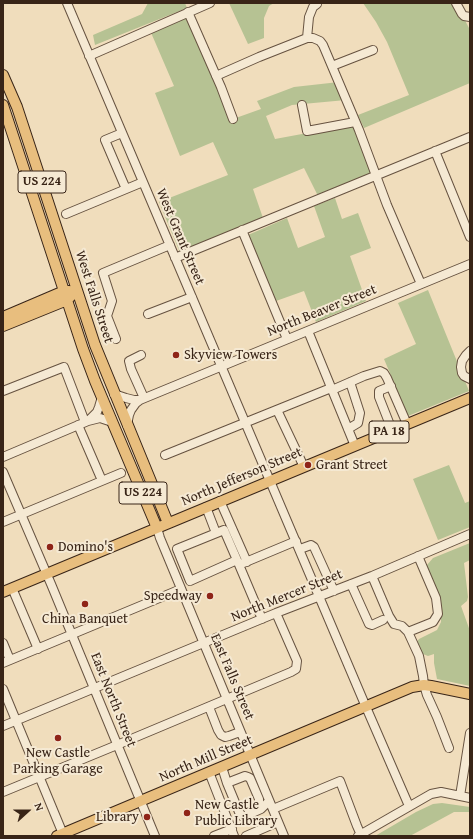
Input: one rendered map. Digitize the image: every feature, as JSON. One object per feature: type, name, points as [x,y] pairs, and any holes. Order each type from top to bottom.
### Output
[{"type":"main road","name":"West Falls Street","points":[[3,75],[17,107],[95,345],[168,523]]},
{"type":"main road","name":"West Falls Street","points":[[3,105],[85,354],[157,528]]},
{"type":"main road","points":[[3,317],[77,291]]},
{"type":"main road","points":[[3,326],[46,308],[65,295]]},
{"type":"main road","points":[[46,308],[53,308],[66,312],[73,320]]},
{"type":"main road","name":"North Jefferson Street","points":[[8,590],[392,430],[469,400]]},
{"type":"main road","points":[[424,686],[470,694]]},
{"type":"main road","name":"North Mill Street","points":[[60,835],[412,688],[424,686]]},
{"type":"street","name":"West Grant Street","points":[[67,3],[319,597],[410,806]]},
{"type":"street","points":[[89,56],[210,3]]},
{"type":"street","points":[[456,3],[464,16],[470,17]]},
{"type":"street","points":[[307,38],[309,17],[313,7],[317,4]]},
{"type":"street","points":[[188,12],[221,87],[233,119]]},
{"type":"street","points":[[216,76],[307,38],[320,41],[332,66],[387,205],[421,284]]},
{"type":"street","points":[[332,66],[373,50]]},
{"type":"street","points":[[302,105],[307,131],[355,122]]},
{"type":"street","points":[[122,133],[106,140],[126,189]]},
{"type":"street","points":[[175,258],[470,137]]},
{"type":"street","points":[[435,151],[470,237]]},
{"type":"street","points":[[66,214],[143,182]]},
{"type":"street","points":[[242,230],[287,339]]},
{"type":"street","points":[[116,339],[107,316],[112,301],[102,273],[170,245]]},
{"type":"street","name":"North Beaver Street","points":[[142,399],[470,264]]},
{"type":"street","points":[[148,314],[192,297]]},
{"type":"street","points":[[308,331],[355,446]]},
{"type":"street","points":[[470,351],[462,361],[461,367],[464,376],[470,379]]},
{"type":"street","points":[[141,355],[129,361],[142,399]]},
{"type":"street","points":[[3,391],[64,367],[84,423],[100,476]]},
{"type":"street","points":[[165,455],[245,422],[380,371],[384,373],[391,386],[407,424]]},
{"type":"street","points":[[348,429],[358,423],[360,413],[350,382]]},
{"type":"street","points":[[391,386],[379,391],[379,397],[392,430]]},
{"type":"street","points":[[114,394],[130,400],[142,399]]},
{"type":"street","points":[[84,423],[97,412],[102,397]]},
{"type":"street","points":[[127,425],[132,408],[142,399]]},
{"type":"street","points":[[277,410],[304,467]]},
{"type":"street","points":[[3,457],[84,423],[100,418],[112,422]]},
{"type":"street","name":"East North Street","points":[[3,472],[155,836]]},
{"type":"street","points":[[3,522],[121,473]]},
{"type":"street","points":[[220,501],[262,619]]},
{"type":"street","points":[[206,508],[216,533]]},
{"type":"street","name":"East Falls Street","points":[[157,528],[284,836]]},
{"type":"street","points":[[241,562],[224,530],[176,549],[190,581],[241,562],[296,541]]},
{"type":"street","name":"North Mercer Street","points":[[3,726],[262,619],[372,576],[470,534]]},
{"type":"street","points":[[300,550],[311,545],[314,547],[334,591]]},
{"type":"street","points":[[408,632],[433,622],[438,614],[436,598],[418,556]]},
{"type":"street","points":[[170,562],[181,561]]},
{"type":"street","points":[[3,643],[7,662],[72,635],[180,586],[186,574]]},
{"type":"street","points":[[372,576],[389,616],[394,624],[402,626],[408,632],[419,656],[424,686],[449,748]]},
{"type":"street","points":[[351,584],[369,624],[372,625],[382,620]]},
{"type":"street","points":[[8,590],[38,649]]},
{"type":"street","points":[[3,792],[209,707],[296,669],[297,661],[276,614]]},
{"type":"street","points":[[3,689],[60,835]]},
{"type":"street","points":[[209,707],[221,735],[225,737],[240,732]]},
{"type":"street","points":[[460,796],[470,733]]},
{"type":"street","points":[[222,767],[227,783],[243,817],[256,812],[265,806],[269,801]]},
{"type":"street","points":[[209,772],[233,833],[214,836]]},
{"type":"street","points":[[227,783],[245,776],[248,777],[250,778],[259,799],[257,805],[228,820]]},
{"type":"street","points":[[273,809],[340,781],[360,835],[431,794],[441,792],[470,798]]},
{"type":"street","points":[[246,836],[278,822]]},
{"type":"green space","points":[[148,3],[185,3],[187,8],[95,45],[93,35],[142,14]]},
{"type":"green space","points":[[229,3],[274,3],[269,6],[264,18],[264,38],[248,44]]},
{"type":"green space","points":[[363,3],[456,3],[469,28],[470,27],[470,83],[364,128],[358,115],[409,95],[387,42]]},
{"type":"green space","points":[[188,12],[233,119],[261,109],[257,101],[294,87],[339,82],[346,100],[292,105],[266,116],[275,139],[356,124],[376,176],[319,198],[304,168],[253,189],[264,221],[181,255],[159,202],[228,175],[213,142],[180,156],[155,93],[174,86],[149,28]]},
{"type":"green space","points":[[335,198],[342,219],[358,213],[371,248],[350,256],[366,301],[316,322],[304,291],[276,301],[248,235],[287,218],[298,248],[325,237],[314,206]]},
{"type":"green space","points":[[428,290],[469,391],[408,416],[384,359],[416,344],[398,303]]},
{"type":"green space","points":[[449,465],[465,503],[470,501],[470,527],[438,540],[413,479]]},
{"type":"green space","points":[[470,543],[470,560],[464,563],[468,597],[467,601],[461,606],[470,631],[470,686],[437,679],[434,654],[428,656],[418,652],[415,644],[419,639],[437,630],[441,622],[441,610],[427,572],[427,565],[433,558]]},
{"type":"green space","points":[[442,803],[470,807],[470,812],[454,812],[410,836],[375,836],[416,812],[433,804]]},
{"type":"place","name":"Skyview Towers","points":[[176,355]]},
{"type":"place","name":"Grant Street","points":[[308,465]]},
{"type":"place","name":"Domino's","points":[[50,547]]},
{"type":"place","name":"Speedway","points":[[210,596]]},
{"type":"place","name":"China Banquet","points":[[85,604]]},
{"type":"place","name":"New Castle Parking Garage","points":[[58,738]]},
{"type":"place","name":"New Castle Public Library","points":[[187,813]]},
{"type":"place","name":"Library","points":[[147,817]]}]
